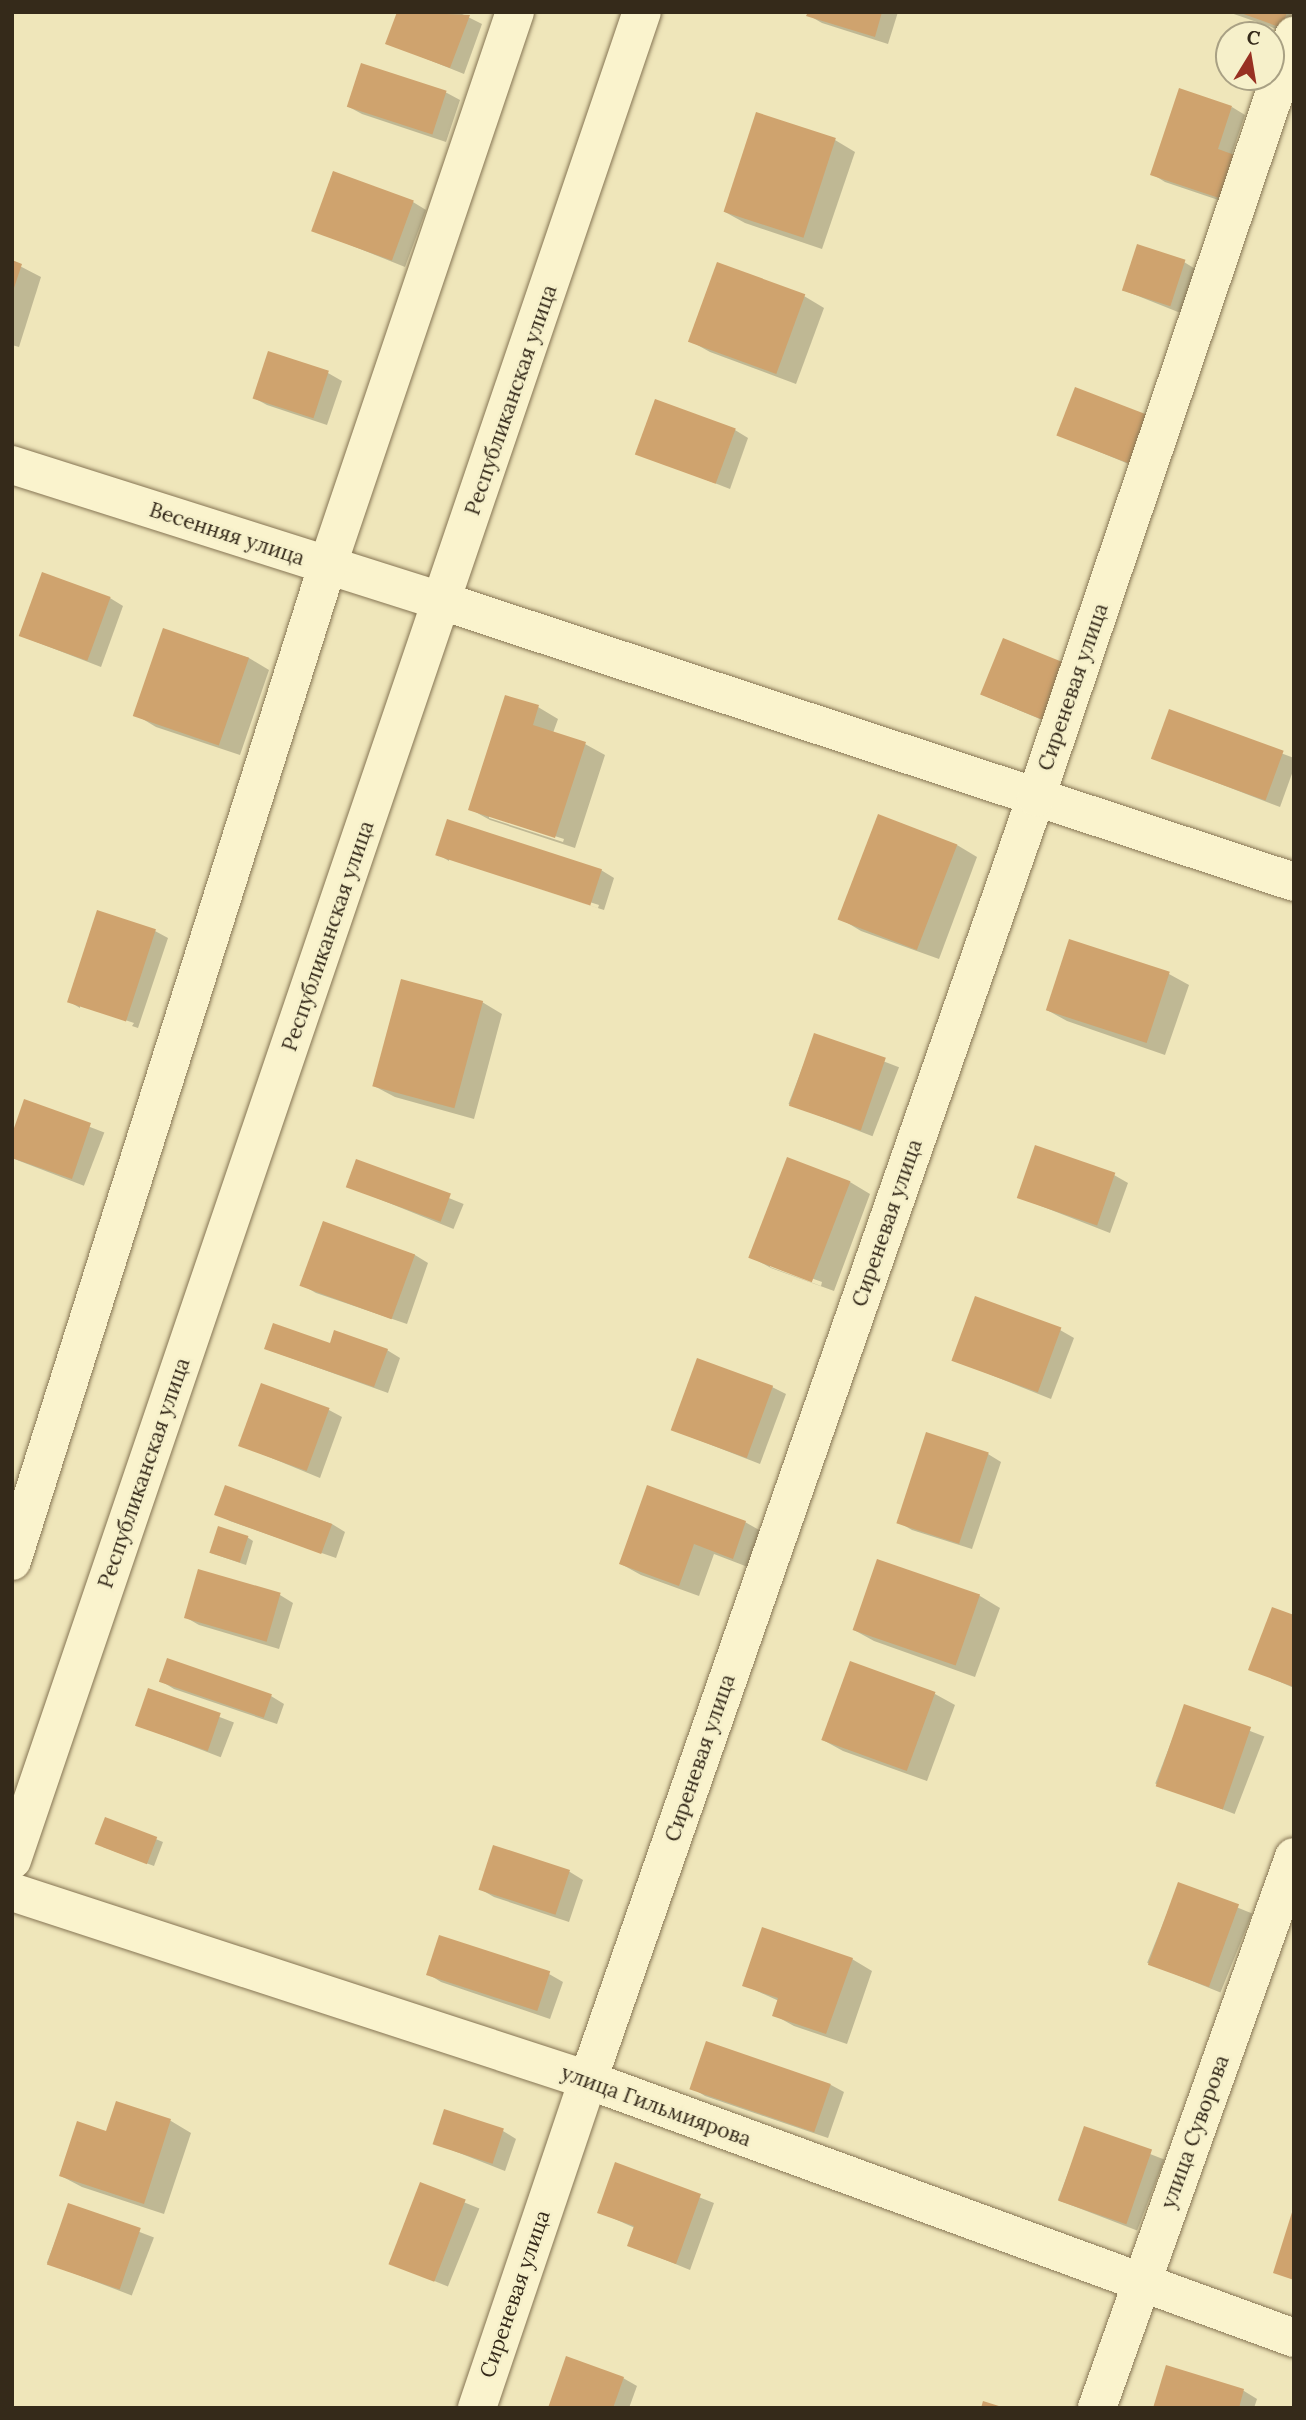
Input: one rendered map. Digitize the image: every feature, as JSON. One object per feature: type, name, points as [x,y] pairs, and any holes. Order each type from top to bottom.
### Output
[{"type":"street","points":[[12,1561],[327,567],[515,12]]},
{"type":"street","name":"Республиканская улица","points":[[12,1860],[642,12]]},
{"type":"street","name":"Сиреневая улица","points":[[477,2408],[588,2080],[1036,797],[1294,36]]},
{"type":"street","name":"Весенняя улица","points":[[12,465],[327,567],[442,601],[1294,882]]},
{"type":"street","name":"улица Суворова","points":[[1097,2408],[1294,1857]]},
{"type":"street","name":"улица Гильмиярова","points":[[12,1892],[588,2080],[1140,2284],[1294,2338]]},
{"type":"building","points":[[397,12],[470,15],[450,68],[385,44]]},
{"type":"building","points":[[808,12],[882,12],[875,37],[806,16]]},
{"type":"building","points":[[1238,12],[1287,12],[1284,21],[1263,21]]},
{"type":"building","points":[[361,63],[447,91],[432,135],[347,107]]},
{"type":"building","points":[[1179,88],[1232,106],[1218,149],[1243,158],[1228,201],[1150,175]]},
{"type":"building","points":[[756,112],[836,138],[803,238],[724,212]]},
{"type":"building","points":[[333,171],[414,200],[392,261],[311,231]]},
{"type":"building","points":[[1137,244],[1186,260],[1170,306],[1122,291]]},
{"type":"building","points":[[12,260],[22,264],[13,291],[12,291]]},
{"type":"building","points":[[717,262],[805,294],[776,374],[688,342]]},
{"type":"building","points":[[268,351],[329,371],[313,418],[253,399]]},
{"type":"building","points":[[1075,387],[1148,415],[1129,463],[1056,436]]},
{"type":"building","points":[[655,399],[736,428],[716,484],[635,454]]},
{"type":"building","points":[[42,572],[111,597],[87,661],[19,636]]},
{"type":"building","points":[[163,628],[249,658],[219,746],[133,716]]},
{"type":"building","points":[[1003,638],[1068,664],[1045,721],[980,695]]},
{"type":"building","points":[[505,695],[539,705],[533,725],[586,742],[555,838],[468,810]]},
{"type":"building","points":[[1169,709],[1284,751],[1266,801],[1151,759]]},
{"type":"building","points":[[878,814],[957,844],[917,950],[838,919]]},
{"type":"building","points":[[447,819],[602,869],[590,906],[435,855]]},
{"type":"building","points":[[97,910],[156,929],[126,1021],[67,1002]]},
{"type":"building","points":[[1069,939],[1170,972],[1147,1043],[1046,1010]]},
{"type":"building","points":[[401,979],[483,1001],[454,1108],[372,1086]]},
{"type":"building","points":[[814,1033],[886,1058],[861,1131],[789,1106]]},
{"type":"building","points":[[24,1099],[91,1123],[72,1179],[12,1158],[12,1134]]},
{"type":"building","points":[[1035,1145],[1115,1173],[1097,1226],[1017,1198]]},
{"type":"building","points":[[787,1157],[850,1181],[812,1282],[748,1258]]},
{"type":"building","points":[[356,1159],[451,1194],[441,1222],[346,1187]]},
{"type":"building","points":[[323,1221],[415,1255],[391,1319],[299,1286]]},
{"type":"building","points":[[975,1296],[1061,1327],[1038,1392],[951,1361]]},
{"type":"building","points":[[273,1323],[330,1343],[334,1330],[388,1349],[374,1387],[264,1349]]},
{"type":"building","points":[[697,1358],[773,1386],[747,1458],[671,1430]]},
{"type":"building","points":[[261,1383],[330,1408],[307,1471],[238,1446]]},
{"type":"building","points":[[926,1432],[989,1452],[959,1544],[896,1523]]},
{"type":"building","points":[[225,1485],[332,1524],[321,1554],[214,1515]]},
{"type":"building","points":[[647,1485],[746,1521],[733,1559],[694,1544],[679,1586],[619,1564]]},
{"type":"building","points":[[218,1526],[248,1536],[240,1563],[209,1553]]},
{"type":"building","points":[[877,1559],[980,1594],[956,1665],[853,1630]]},
{"type":"building","points":[[198,1569],[281,1593],[267,1642],[184,1618]]},
{"type":"building","points":[[1272,1607],[1294,1615],[1294,1687],[1248,1670]]},
{"type":"building","points":[[167,1658],[272,1694],[264,1718],[159,1682]]},
{"type":"building","points":[[850,1661],[936,1692],[907,1771],[821,1740]]},
{"type":"building","points":[[148,1688],[221,1713],[208,1751],[135,1726]]},
{"type":"building","points":[[1184,1704],[1251,1727],[1223,1809],[1156,1786]]},
{"type":"building","points":[[105,1817],[157,1837],[147,1864],[95,1844]]},
{"type":"building","points":[[493,1845],[570,1870],[556,1915],[478,1890]]},
{"type":"building","points":[[1178,1882],[1239,1904],[1209,1987],[1148,1965]]},
{"type":"building","points":[[762,1927],[853,1958],[826,2034],[772,2016],[778,1998],[742,1986]]},
{"type":"building","points":[[439,1935],[550,1971],[537,2011],[426,1975]]},
{"type":"building","points":[[706,2041],[831,2084],[814,2132],[689,2089]]},
{"type":"building","points":[[116,2101],[171,2119],[144,2204],[59,2176],[77,2121],[106,2131]]},
{"type":"building","points":[[444,2109],[504,2128],[492,2164],[433,2144]]},
{"type":"building","points":[[1084,2126],[1152,2149],[1126,2224],[1058,2201]]},
{"type":"building","points":[[615,2162],[701,2194],[676,2264],[627,2246],[634,2226],[597,2213]]},
{"type":"building","points":[[420,2182],[466,2200],[434,2282],[388,2264]]},
{"type":"building","points":[[68,2203],[141,2228],[120,2290],[47,2264]]},
{"type":"building","points":[[1294,2210],[1294,2280],[1273,2273]]},
{"type":"building","points":[[566,2356],[624,2377],[613,2408],[548,2408]]},
{"type":"building","points":[[1166,2365],[1244,2389],[1239,2408],[1153,2408]]},
{"type":"building","points":[[983,2401],[1002,2407],[1002,2408],[981,2408]]}]
